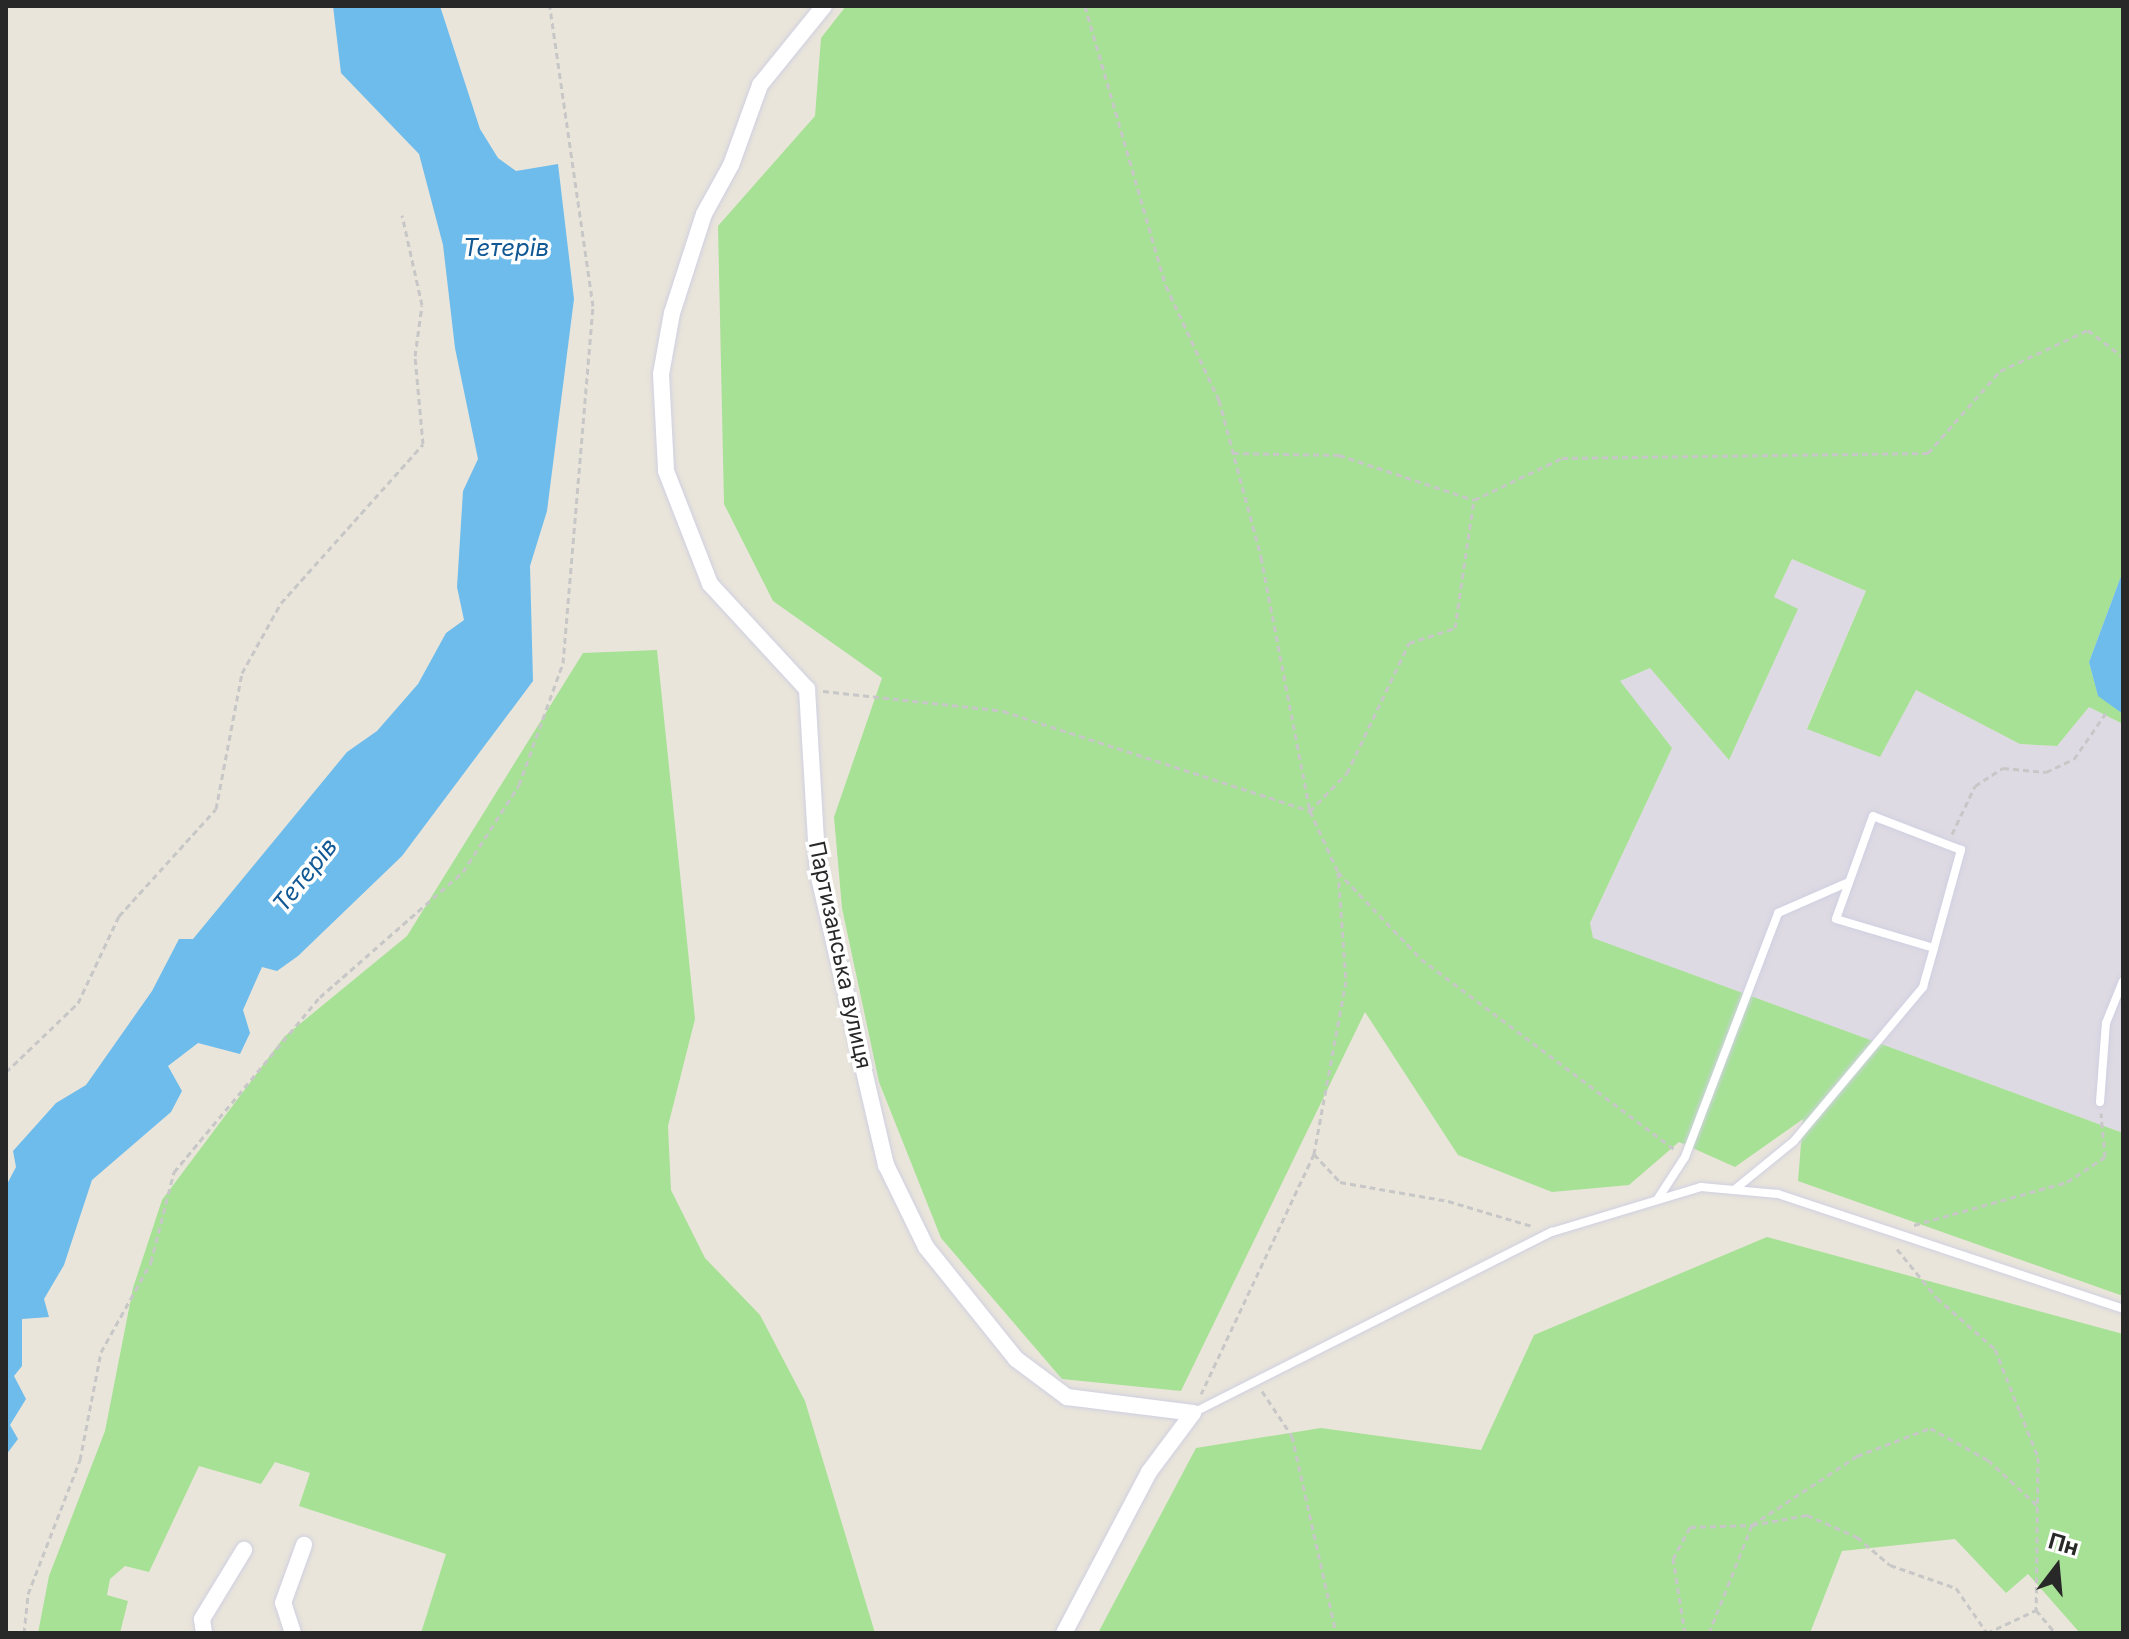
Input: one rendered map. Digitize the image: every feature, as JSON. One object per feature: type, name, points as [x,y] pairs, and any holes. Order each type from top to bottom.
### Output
[{"type":"street","points":[[807,689],[710,584],[666,471],[661,374],[672,313],[704,214],[731,165],[760,85],[824,6]]},
{"type":"street","name":"Партизанська вулиця","points":[[807,689],[818,873],[886,1165],[926,1247],[1016,1359],[1067,1397],[1193,1413]]},
{"type":"street","points":[[1064,1633],[1149,1472],[1193,1413]]},
{"type":"street","points":[[293,1633],[283,1603],[304,1545]]},
{"type":"street","points":[[204,1633],[202,1619],[244,1550]]},
{"type":"lane","points":[[1733,1190],[1794,1141],[1890,1031],[1923,987],[1934,948],[1961,850],[1873,816],[1836,919],[1934,948]]},
{"type":"lane","points":[[1656,1200],[1685,1157],[1778,913],[1849,882]]},
{"type":"lane","points":[[2100,1102],[2106,1023],[2123,981]]},
{"type":"lane","points":[[1193,1413],[1257,1382],[1432,1287],[1552,1232],[1701,1187],[1778,1194],[1884,1232],[2123,1309]]},
{"type":"path","points":[[24,1633],[28,1594],[80,1460],[101,1352],[151,1262],[174,1172],[320,997],[463,872],[519,785],[563,663],[593,306],[550,6]]},
{"type":"path","points":[[1085,6],[1166,286],[1219,400],[1261,557],[1310,811],[1338,872],[1421,959],[1685,1157]]},
{"type":"path","points":[[6,1072],[78,1003],[119,916],[216,809],[242,673],[281,603],[423,444],[415,356],[422,305],[402,215]]},
{"type":"path","points":[[1233,453],[1339,455],[1474,500],[1562,458],[1928,453],[2000,371],[2088,330],[2123,357]]},
{"type":"path","points":[[1310,811],[1347,773],[1409,643],[1455,628],[1474,500]]},
{"type":"path","points":[[807,689],[1003,711],[1310,811]]},
{"type":"path","points":[[1947,844],[1975,786],[2003,768],[2046,772],[2074,759],[2108,710]]},
{"type":"path","points":[[1193,1413],[1314,1154],[1346,981],[1338,872]]},
{"type":"path","points":[[2055,1633],[2036,1610],[2038,1457],[1995,1349],[1937,1298],[1884,1232],[2067,1182],[2105,1157],[2100,1102]]},
{"type":"path","points":[[1314,1154],[1340,1182],[1448,1201],[1552,1232]]},
{"type":"path","points":[[1257,1382],[1292,1436],[1336,1633]]},
{"type":"path","points":[[1709,1633],[1752,1525],[1857,1456],[1930,1428],[1988,1460],[2039,1507]]},
{"type":"path","points":[[1685,1633],[1673,1559],[1690,1527],[1752,1525],[1807,1515],[1830,1523],[1890,1565],[1956,1588],[1987,1633],[2036,1610]]},
{"type":"shaded area","points":[[1792,559],[1866,591],[1807,728],[1916,690],[2020,744],[2057,746],[2089,707],[2123,724],[2123,1133],[1592,938],[1590,923],[1672,748],[1619,681],[1650,668],[1729,760],[1797,610],[1774,597]]},
{"type":"green space","points":[[846,6],[2123,6],[2123,571],[2089,662],[2098,695],[2123,714],[2123,724],[2089,707],[2057,746],[2020,744],[1916,690],[1880,757],[1807,729],[1866,591],[1792,559],[1774,597],[1798,609],[1729,760],[1650,668],[1620,681],[1672,748],[1590,923],[1593,938],[2123,1133],[2123,1296],[1798,1181],[1803,1119],[1735,1167],[1679,1142],[1629,1185],[1552,1192],[1458,1155],[1365,1012],[1181,1391],[1062,1379],[941,1238],[879,1082],[842,908],[834,817],[882,678],[773,601],[724,504],[718,226],[815,116],[821,38]]},
{"type":"green space","points":[[657,650],[695,1019],[668,1126],[671,1190],[705,1258],[760,1315],[805,1401],[875,1633],[421,1633],[446,1554],[299,1506],[310,1473],[275,1462],[261,1484],[199,1466],[149,1572],[125,1566],[110,1579],[107,1595],[128,1601],[120,1633],[38,1633],[49,1576],[105,1431],[133,1288],[162,1200],[284,1037],[407,936],[583,653]]},
{"type":"green space","points":[[1767,1237],[2123,1334],[2123,1633],[2080,1633],[2028,1574],[2006,1593],[1955,1539],[1842,1551],[1810,1633],[1098,1633],[1196,1448],[1321,1428],[1481,1450],[1534,1335]]},
{"type":"water","name":"Тетерів","points":[[333,6],[440,6],[480,129],[498,158],[516,171],[558,164],[574,299],[547,511],[530,566],[533,681],[402,856],[298,956],[277,971],[262,967],[243,1010],[250,1033],[240,1054],[198,1043],[168,1066],[182,1091],[171,1112],[92,1180],[64,1265],[44,1299],[49,1317],[22,1319],[22,1366],[14,1376],[26,1399],[10,1425],[18,1439],[6,1455],[6,1186],[16,1167],[13,1151],[56,1103],[86,1085],[152,991],[179,939],[193,939],[347,752],[377,731],[418,684],[446,633],[464,620],[457,587],[463,491],[478,459],[455,348],[443,245],[419,154],[341,73]]},
{"type":"water","points":[[2123,571],[2123,714],[2098,696],[2089,662]]}]
